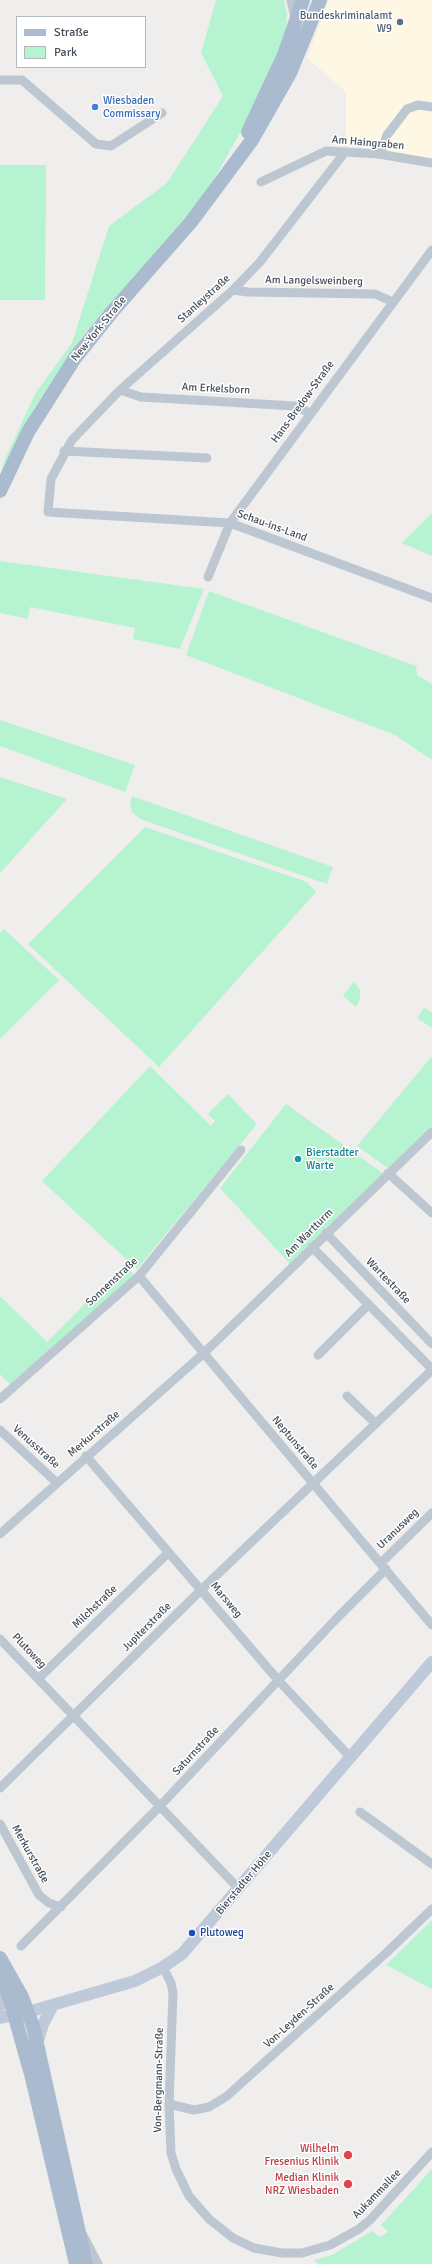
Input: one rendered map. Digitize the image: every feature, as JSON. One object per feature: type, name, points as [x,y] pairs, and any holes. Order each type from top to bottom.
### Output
[{"type":"main road","name":"New-York-Straße","points":[[221,182],[267,94],[296,22],[303,0]]},
{"type":"main road","name":"New-York-Straße","points":[[0,491],[36,419],[75,358],[112,312],[191,222],[252,140],[279,96],[300,50],[320,0]]},
{"type":"main road","name":"Bierstadter Höhe","points":[[0,2018],[22,2014],[135,1981],[163,1968],[189,1947],[432,1662]]},
{"type":"main road","points":[[0,1958],[17,1987],[31,2074],[76,2264]]},
{"type":"main road","points":[[0,1971],[5,1985],[22,2014],[37,2045],[86,2264]]},
{"type":"main road","points":[[0,2006],[4,1996],[5,1985]]},
{"type":"main road","points":[[37,2045],[43,2024],[54,2005]]},
{"type":"street","points":[[291,0],[296,22]]},
{"type":"street","points":[[0,80],[22,80],[96,144],[111,146],[162,113]]},
{"type":"street","points":[[380,154],[387,135],[407,109],[418,105],[432,107]]},
{"type":"street","name":"Am Haingraben","points":[[261,182],[318,153],[333,150],[380,154],[432,163]]},
{"type":"street","name":"Stanleystraße","points":[[48,512],[52,479],[64,451],[77,434],[120,390],[233,290],[260,262],[345,152]]},
{"type":"street","name":"Hans-Bredow-Straße","points":[[208,577],[230,523],[310,412],[432,250]]},
{"type":"street","name":"Am Langelsweinberg","points":[[233,290],[248,292],[375,294],[393,302]]},
{"type":"street","name":"Am Erkelsborn","points":[[120,390],[140,397],[295,406],[310,412]]},
{"type":"street","points":[[64,451],[207,458]]},
{"type":"street","name":"Schau-ins-Land","points":[[48,512],[230,523],[432,598]]},
{"type":"street","name":"Am Wartturm","points":[[204,1353],[326,1233],[432,1132]]},
{"type":"street","name":"Sonnenstraße","points":[[0,1399],[139,1276],[241,1150]]},
{"type":"street","points":[[388,1173],[432,1213]]},
{"type":"street","name":"Wartestraße","points":[[326,1233],[432,1344]]},
{"type":"street","points":[[312,1247],[432,1370]]},
{"type":"street","name":"Neptunstraße","points":[[139,1276],[432,1625]]},
{"type":"street","points":[[318,1355],[368,1305]]},
{"type":"street","name":"Merkurstraße","points":[[0,1534],[56,1482],[204,1353]]},
{"type":"street","name":"Jupiterstraße","points":[[0,1788],[201,1590],[432,1370]]},
{"type":"street","points":[[346,1396],[375,1423]]},
{"type":"street","name":"Venusstraße","points":[[0,1430],[56,1482]]},
{"type":"street","name":"Marsweg","points":[[86,1456],[278,1680],[351,1758]]},
{"type":"street","name":"Uranusweg","points":[[384,1566],[432,1513]]},
{"type":"street","name":"Milchstraße","points":[[39,1678],[168,1553]]},
{"type":"street","name":"Saturnstraße","points":[[21,1946],[159,1807],[384,1566]]},
{"type":"street","name":"Plutoweg","points":[[0,1639],[75,1715],[159,1807],[239,1889]]},
{"type":"street","points":[[360,1812],[432,1864]]},
{"type":"street","name":"Merkurstraße","points":[[0,1824],[39,1895],[49,1903],[61,1907]]},
{"type":"street","name":"Von-Leyden-Straße","points":[[169,2104],[194,2110],[209,2107],[227,2096],[351,1986],[432,1909]]},
{"type":"street","name":"Von-Bergmann-Straße","points":[[163,1968],[172,1982],[173,1993],[169,2104],[171,2153],[176,2169],[193,2201],[209,2218],[240,2242]]},
{"type":"street","name":"Aukammallee","points":[[240,2242],[269,2251],[291,2253],[309,2252],[330,2245],[354,2232],[370,2220],[432,2152]]},
{"type":"street","points":[[75,2218],[98,2264]]},
{"type":"shaded area","points":[[329,0],[432,0],[432,158],[346,145],[346,92],[307,58]]},
{"type":"green space","points":[[216,0],[284,0],[287,15],[286,36],[249,117],[209,188],[187,217],[81,338],[34,408],[0,476],[5,459],[35,394],[72,343],[109,226],[167,183],[223,96],[201,53]]},
{"type":"green space","points":[[0,165],[46,165],[45,300],[0,300]]},
{"type":"green space","points":[[432,513],[432,556],[402,543]]},
{"type":"green space","points":[[0,561],[204,589],[180,649],[133,639],[135,628],[30,607],[28,619],[0,613]]},
{"type":"green space","points":[[209,591],[416,666],[417,675],[432,684],[432,760],[395,735],[186,655]]},
{"type":"green space","points":[[0,720],[135,765],[125,792],[0,746]]},
{"type":"green space","points":[[0,777],[67,799],[0,873]]},
{"type":"green space","points":[[132,796],[333,867],[327,884],[140,819],[132,812],[130,804]]},
{"type":"green space","points":[[145,827],[307,882],[316,892],[159,1067],[28,944]]},
{"type":"green space","points":[[4,929],[59,980],[0,1039],[0,932]]},
{"type":"green space","points":[[354,981],[360,990],[360,999],[356,1007],[343,996]]},
{"type":"green space","points":[[424,1007],[432,1013],[432,1028],[417,1018]]},
{"type":"green space","points":[[432,1056],[432,1127],[389,1169],[357,1146]]},
{"type":"green space","points":[[150,1066],[211,1126],[215,1121],[208,1114],[228,1094],[257,1124],[137,1269],[42,1181]]},
{"type":"green space","points":[[286,1104],[384,1174],[290,1264],[220,1188]]},
{"type":"green space","points":[[124,1265],[133,1274],[131,1279],[10,1384],[0,1374],[0,1296],[47,1342]]},
{"type":"green space","points":[[432,1920],[432,1989],[386,1965]]},
{"type":"green space","points":[[432,2169],[432,2264],[319,2264],[314,2260],[332,2255],[372,2231],[380,2237],[388,2232],[381,2225]]},
{"type":"place","name":"Bundeskriminalamt W9","points":[[400,22]]},
{"type":"place","name":"Wiesbaden Commissary","points":[[95,107]]},
{"type":"place","name":"Bierstadter Warte","points":[[298,1159]]},
{"type":"place","name":"Plutoweg","points":[[192,1933]]},
{"type":"place","name":"Wilhelm Fresenius Klinik","points":[[348,2155]]},
{"type":"place","name":"Median Klinik NRZ Wiesbaden","points":[[348,2184]]}]
